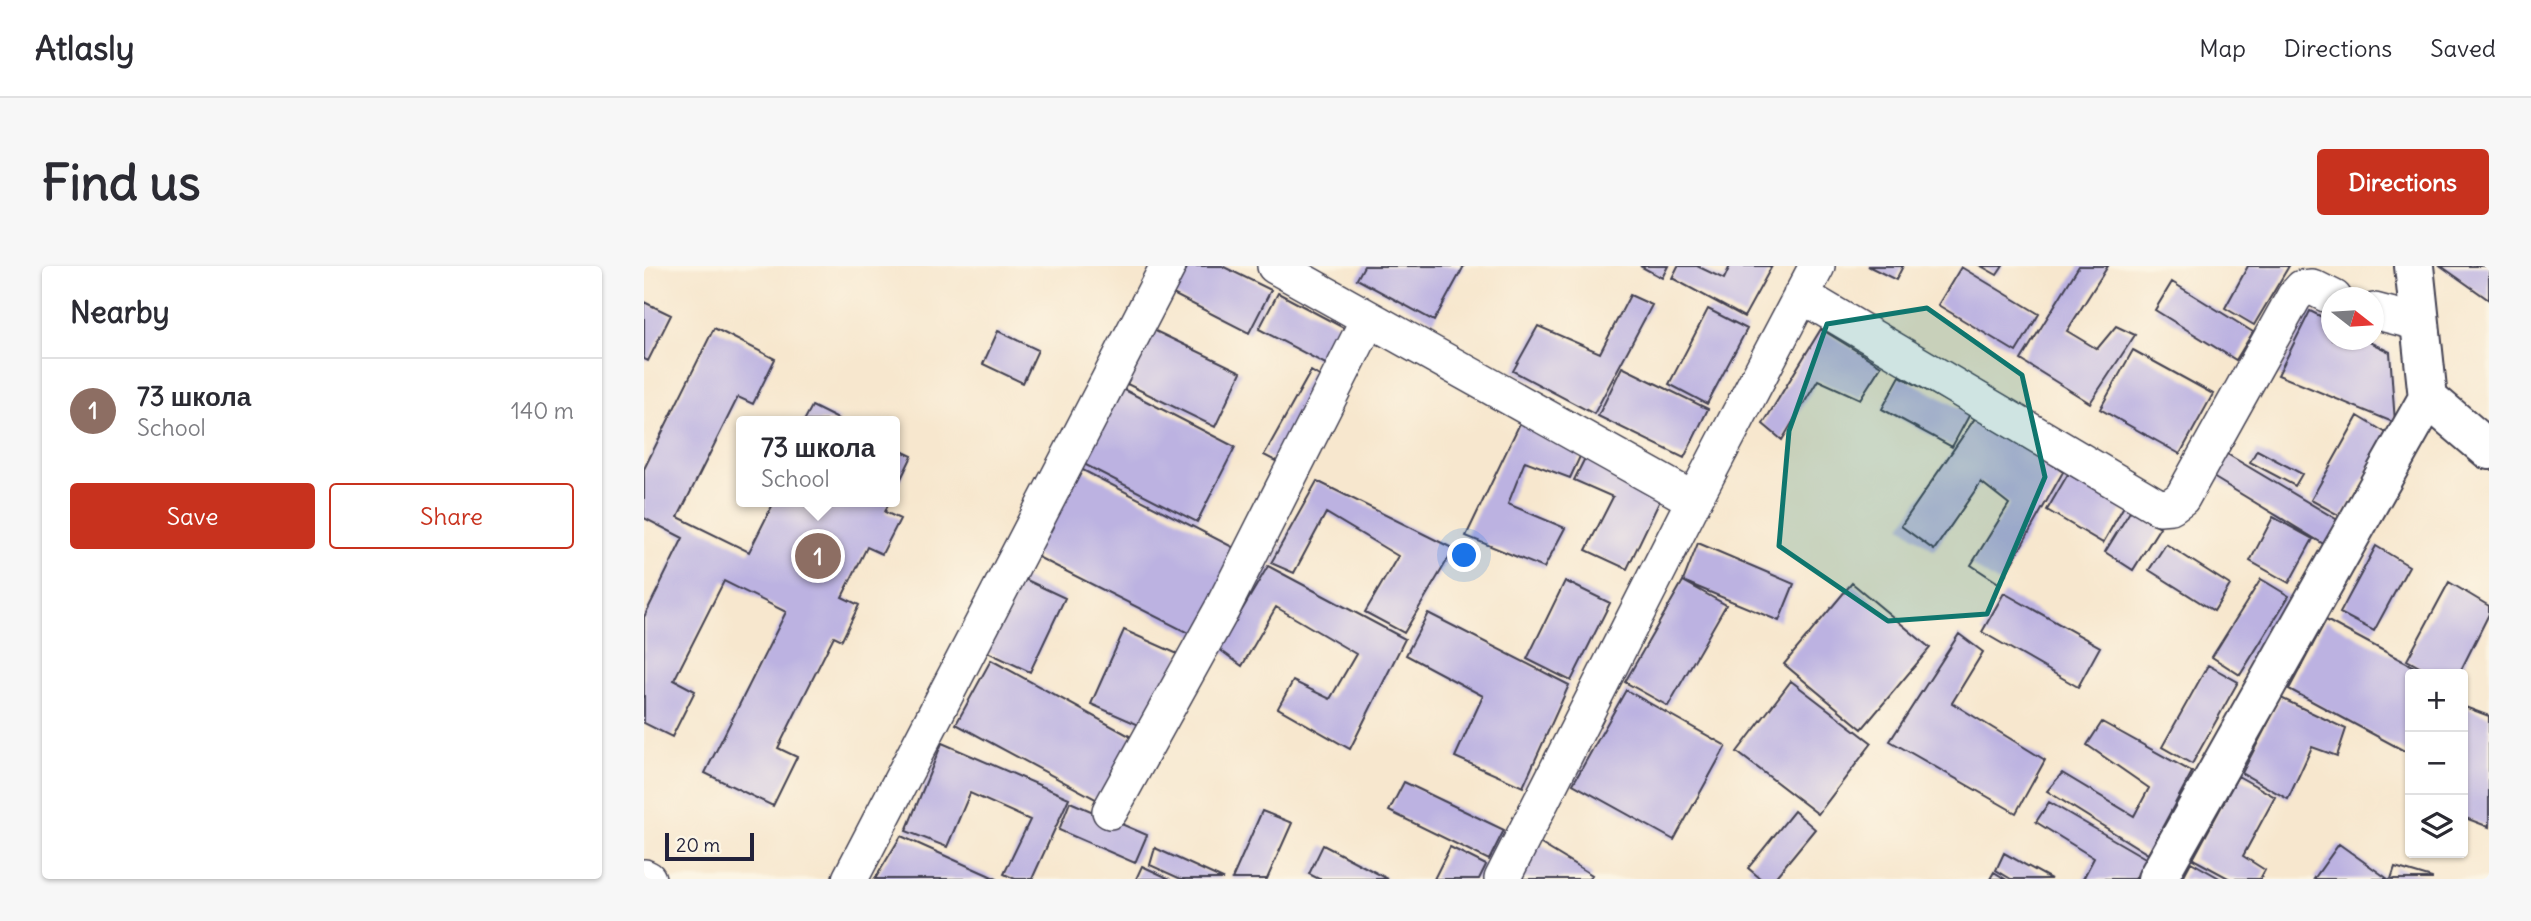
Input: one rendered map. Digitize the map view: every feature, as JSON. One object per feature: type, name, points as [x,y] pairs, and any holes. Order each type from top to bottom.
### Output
[{"type":"street","points":[[850,879],[1168,266]]},
{"type":"street","points":[[1275,266],[1693,500]]},
{"type":"street","points":[[2157,879],[2428,398],[2414,266]]},
{"type":"street","points":[[1503,879],[1693,500],[1809,280],[2159,507],[2171,506],[2182,498],[2294,297],[2302,288],[2312,288],[2321,292]]},
{"type":"street","points":[[2384,314],[2420,323]]},
{"type":"street","points":[[1110,811],[1222,609],[1368,320]]},
{"type":"street","points":[[2428,398],[2489,450]]},
{"type":"highlighted area","points":[[1927,308],[2022,375],[2045,477],[1987,614],[1888,621],[1779,546],[1789,431],[1827,324]]},
{"type":"building","points":[[1188,266],[1222,266],[1271,290],[1249,333],[1173,294]]},
{"type":"building","points":[[1364,266],[1464,266],[1434,321],[1357,279]]},
{"type":"building","points":[[1640,266],[1668,266],[1662,278]]},
{"type":"building","points":[[1678,266],[1697,266],[1724,279],[1730,266],[1772,266],[1744,317],[1672,278]]},
{"type":"building","points":[[1868,266],[1903,266],[1896,280]]},
{"type":"building","points":[[1981,266],[2003,266],[1997,275]]},
{"type":"building","points":[[2079,266],[2108,266],[2067,331],[2097,349],[2116,326],[2135,335],[2090,403],[2021,360]]},
{"type":"building","points":[[2248,266],[2289,266],[2254,325],[2225,308]]},
{"type":"building","points":[[2441,266],[2489,266],[2489,300]]},
{"type":"building","points":[[1961,267],[2039,314],[2016,352],[1938,305]]},
{"type":"building","points":[[2172,282],[2253,332],[2236,360],[2155,310]]},
{"type":"building","points":[[1278,293],[1355,334],[1335,369],[1259,329]]},
{"type":"building","points":[[1630,295],[1652,305],[1594,414],[1513,371],[1538,326],[1600,353]]},
{"type":"building","points":[[644,302],[671,315],[648,361],[644,359]]},
{"type":"building","points":[[1708,309],[1747,329],[1707,404],[1669,384]]},
{"type":"building","points":[[2310,311],[2321,316],[2321,350],[2384,349],[2390,352],[2395,423],[2278,375]]},
{"type":"building","points":[[1147,327],[1241,372],[1215,427],[1121,381]]},
{"type":"building","points":[[714,328],[775,359],[753,404],[738,397],[678,517],[749,552],[772,507],[887,507],[885,512],[900,519],[882,554],[867,547],[842,597],[859,605],[842,640],[834,636],[778,748],[797,757],[773,806],[705,773],[786,612],[724,581],[674,680],[695,691],[672,737],[644,723],[644,617],[683,538],[644,518],[644,469]]},
{"type":"building","points":[[1821,329],[1881,366],[1860,399],[1818,380],[1782,440],[1763,424]]},
{"type":"building","points":[[998,331],[1038,350],[1023,383],[983,364]]},
{"type":"building","points":[[2133,350],[2213,394],[2180,454],[2100,409]]},
{"type":"building","points":[[1622,367],[1708,409],[1684,458],[1598,416]]},
{"type":"building","points":[[1311,371],[1329,382],[1283,465],[1264,455]]},
{"type":"building","points":[[1900,376],[1970,414],[1952,447],[1882,409]]},
{"type":"building","points":[[1119,387],[1235,447],[1197,522],[1080,462]]},
{"type":"building","points":[[812,406],[832,416],[807,416]]},
{"type":"building","points":[[1978,414],[2063,472],[2000,584],[1971,565],[2009,504],[1981,482],[1934,550],[1901,526]]},
{"type":"building","points":[[2358,416],[2388,434],[2342,517],[2311,500]]},
{"type":"building","points":[[1522,419],[1584,448],[1570,478],[1525,461],[1508,504],[1565,528],[1544,568],[1466,536]]},
{"type":"building","points":[[900,450],[912,456],[900,481]]},
{"type":"building","points":[[2257,450],[2302,474],[2295,486],[2250,462]]},
{"type":"building","points":[[2222,451],[2341,522],[2327,546],[2208,474]]},
{"type":"building","points":[[1588,452],[1665,490],[1627,569],[1586,550],[1613,497],[1574,480]]},
{"type":"building","points":[[1075,466],[1244,553],[1200,639],[1030,553]]},
{"type":"building","points":[[2068,474],[2124,506],[2103,543],[2047,510]]},
{"type":"building","points":[[1317,481],[1454,549],[1404,633],[1365,612],[1398,556],[1326,513],[1294,573],[1271,563]]},
{"type":"building","points":[[2131,510],[2160,527],[2133,570],[2105,552]]},
{"type":"building","points":[[2273,517],[2313,539],[2289,583],[2250,561]]},
{"type":"building","points":[[1698,543],[1794,584],[1779,621],[1683,581]]},
{"type":"building","points":[[2166,544],[2230,585],[2214,611],[2149,570]]},
{"type":"building","points":[[2376,546],[2409,566],[2374,631],[2340,613]]},
{"type":"building","points":[[1268,566],[1405,639],[1350,749],[1278,708],[1293,681],[1330,699],[1356,654],[1276,607],[1242,666],[1219,649]]},
{"type":"building","points":[[1016,575],[1065,598],[1030,672],[981,649]]},
{"type":"building","points":[[2261,579],[2289,596],[2240,675],[2212,657]]},
{"type":"building","points":[[1565,581],[1610,603],[1571,681],[1527,659]]},
{"type":"building","points":[[1683,581],[1726,605],[1668,706],[1625,682]]},
{"type":"building","points":[[2449,582],[2489,606],[2489,614],[2462,669],[2423,669],[2407,660]]},
{"type":"building","points":[[1852,583],[1930,648],[1862,729],[1784,664]]},
{"type":"building","points":[[2004,593],[2100,647],[2078,687],[1982,632]]},
{"type":"building","points":[[1428,613],[1569,685],[1523,787],[1455,757],[1483,696],[1406,655]]},
{"type":"building","points":[[2326,620],[2418,669],[2405,669],[2405,751],[2289,689]]},
{"type":"building","points":[[1124,630],[1180,655],[1148,729],[1091,704]]},
{"type":"building","points":[[1959,634],[1983,652],[1952,703],[2045,760],[2016,813],[1890,741]]},
{"type":"building","points":[[991,660],[1135,739],[1101,802],[956,724]]},
{"type":"building","points":[[2208,665],[2238,682],[2192,764],[2162,747]]},
{"type":"building","points":[[1791,681],[1872,743],[1818,814],[1737,752]]},
{"type":"building","points":[[1626,690],[1726,746],[1674,840],[1573,784]]},
{"type":"building","points":[[2281,698],[2346,729],[2337,756],[2312,747],[2288,799],[2242,773]]},
{"type":"building","points":[[2468,708],[2489,716],[2489,827],[2468,819]]},
{"type":"building","points":[[2102,722],[2192,772],[2148,854],[2047,791],[2062,773],[2134,816],[2149,788],[2087,745]]},
{"type":"building","points":[[942,743],[1069,798],[1032,879],[1015,879],[1004,874],[1030,820],[970,793],[947,847],[906,831]]},
{"type":"building","points":[[2238,776],[2275,797],[2243,856],[2265,870],[2260,879],[2230,879],[2193,859]]},
{"type":"building","points":[[1404,782],[1504,830],[1489,860],[1389,811]]},
{"type":"building","points":[[1070,802],[1147,835],[1135,863],[1059,830]]},
{"type":"building","points":[[2049,802],[2147,859],[2135,879],[2083,879],[2094,858],[2036,822]]},
{"type":"building","points":[[1262,811],[1292,823],[1267,879],[1232,879]]},
{"type":"building","points":[[1794,811],[1815,829],[1774,879],[1761,879],[1748,868]]},
{"type":"building","points":[[901,836],[997,879],[875,879]]},
{"type":"building","points":[[1536,841],[1592,875],[1590,879],[1513,879]]},
{"type":"building","points":[[2339,844],[2388,879],[2314,879]]},
{"type":"building","points":[[1323,845],[1388,879],[1319,879],[1309,874]]},
{"type":"building","points":[[1450,847],[1486,865],[1479,879],[1434,879]]},
{"type":"building","points":[[1155,848],[1223,879],[1181,879],[1150,865]]},
{"type":"building","points":[[2004,853],[2051,879],[2011,879],[1996,870]]},
{"type":"building","points":[[2191,862],[2221,879],[2182,879]]},
{"type":"building","points":[[1142,866],[1170,879],[1136,879]]},
{"type":"building","points":[[2395,867],[2432,878],[2432,879],[2391,879]]},
{"type":"building","points":[[1994,872],[2005,879],[1990,879]]},
{"type":"place","name":"73 школа","points":[[818,556]]}]
